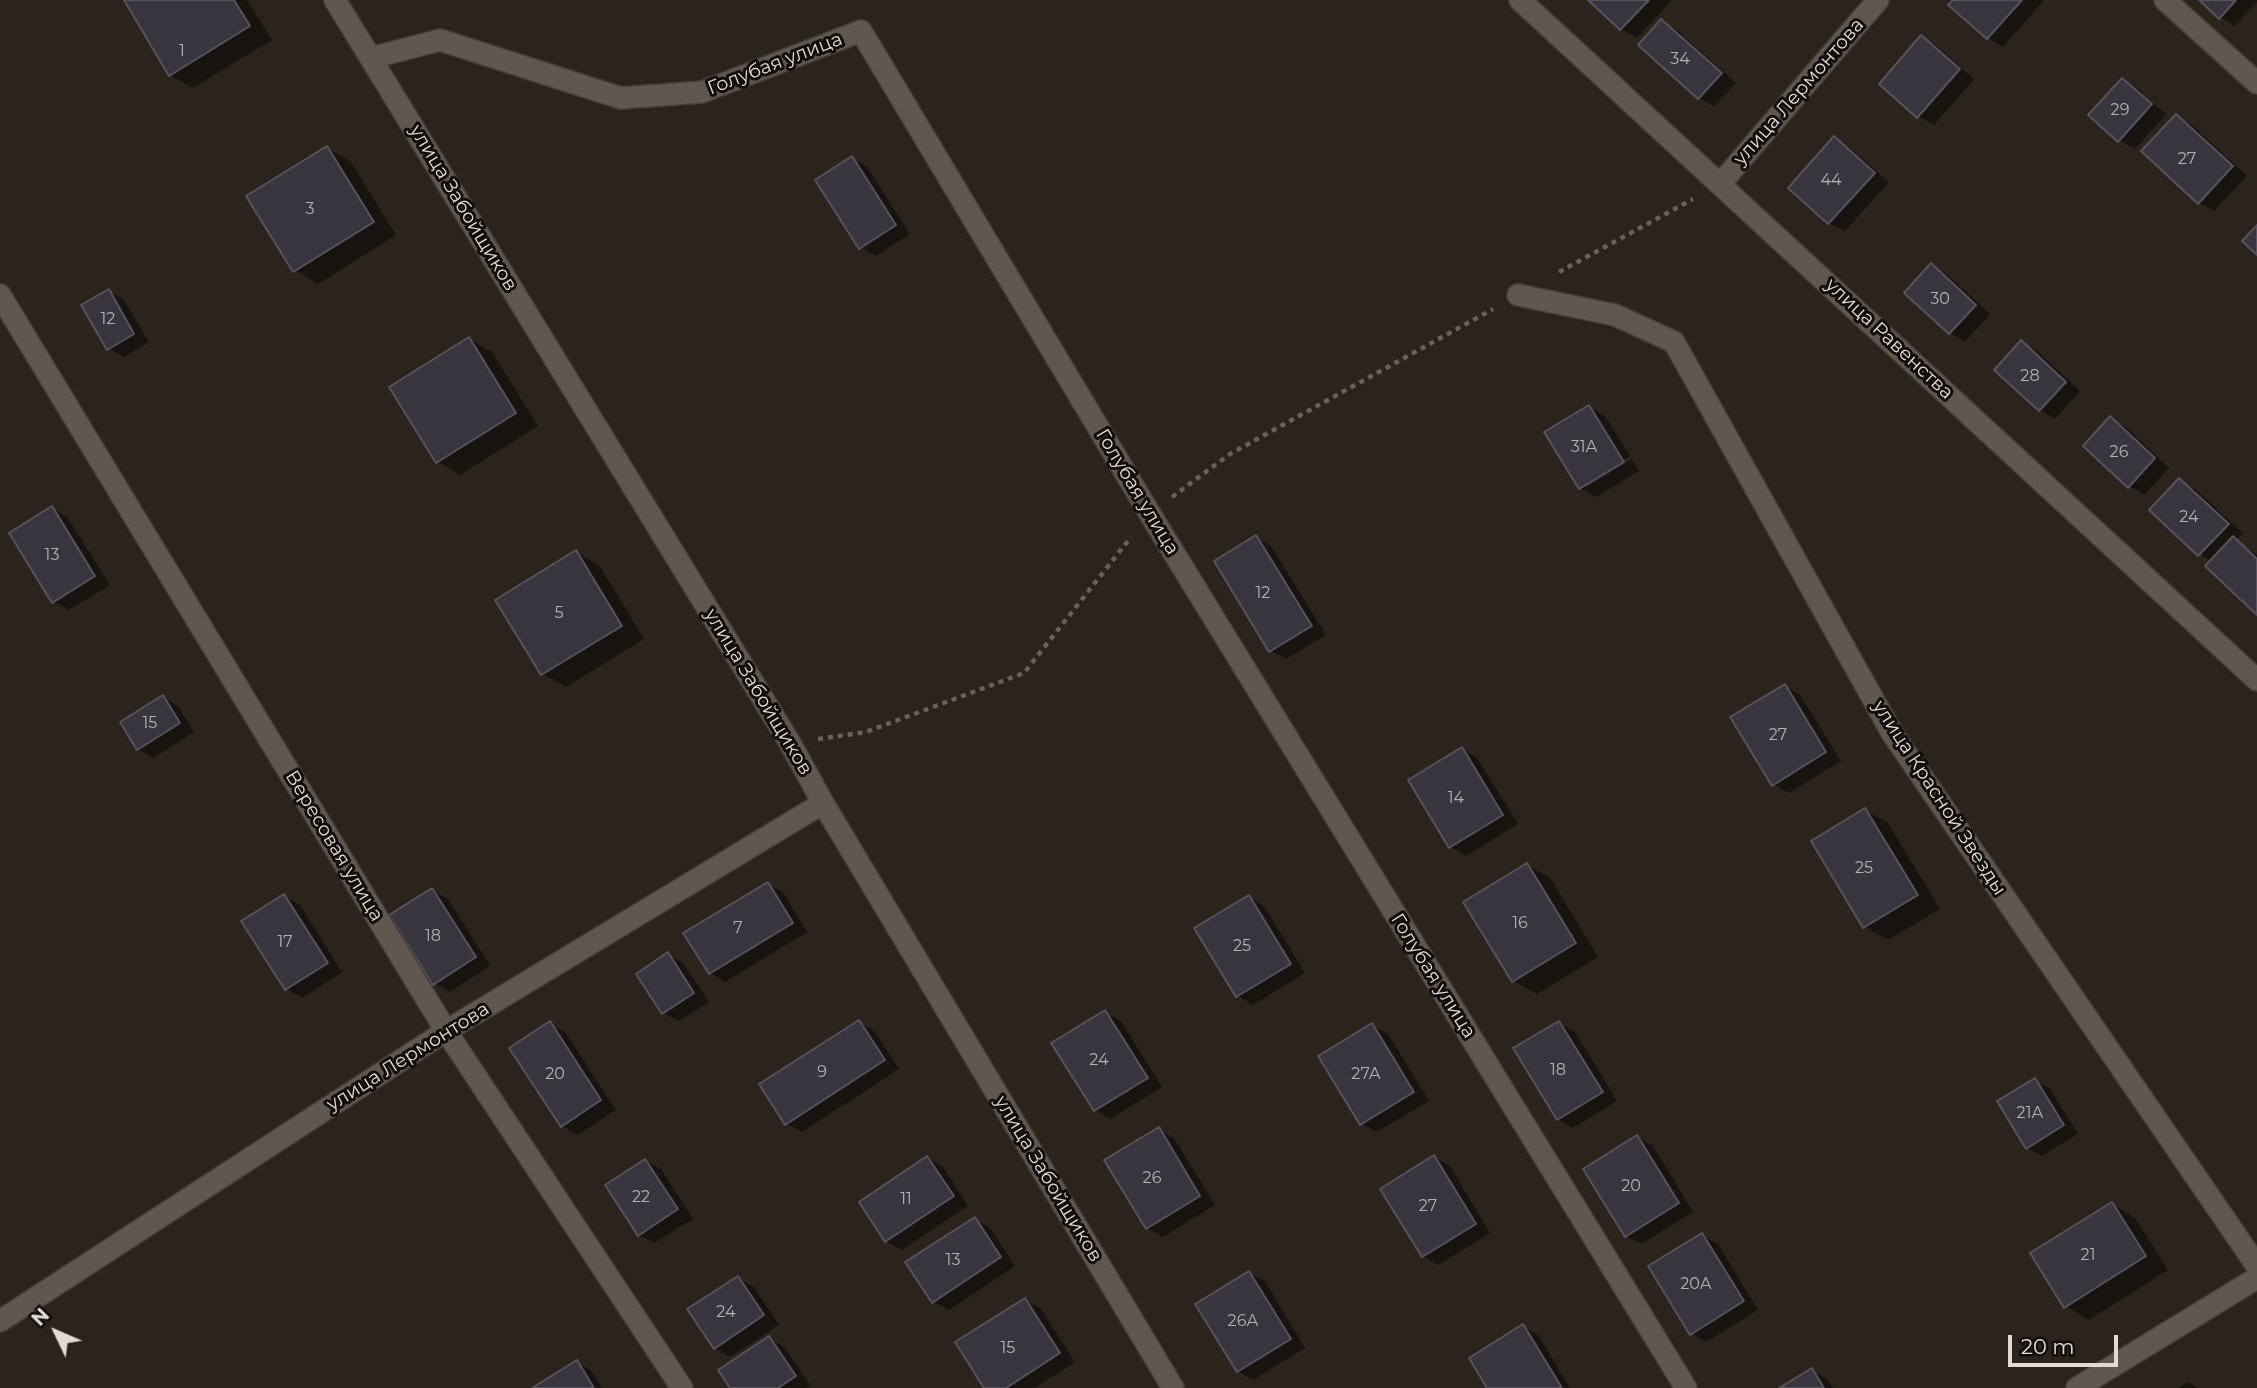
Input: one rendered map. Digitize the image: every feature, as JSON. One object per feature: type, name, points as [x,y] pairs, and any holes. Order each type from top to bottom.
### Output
[{"type":"street","name":"улица Забойщиков","points":[[335,0],[790,743],[823,803],[1173,1388]]},
{"type":"street","name":"улица Равенства","points":[[1520,0],[2257,680]]},
{"type":"street","name":"улица Лермонтова","points":[[1721,183],[1878,0]]},
{"type":"street","points":[[2165,0],[2257,83]]},
{"type":"street","name":"Голубая улица","points":[[371,58],[440,40],[621,99],[702,92],[862,31],[1150,514],[1686,1388]]},
{"type":"street","name":"Вересовая улица","points":[[0,295],[446,1031],[682,1388]]},
{"type":"street","name":"улица Красной Звезды","points":[[1518,295],[1615,316],[1674,341],[1892,733],[2257,1266]]},
{"type":"street","name":"улица Лермонтова","points":[[0,1321],[446,1031],[823,803]]},
{"type":"street","points":[[2077,1388],[2257,1278]]},
{"type":"path","points":[[790,743],[866,732],[1024,673],[1150,514],[1230,454],[1721,183]]},
{"type":"building","points":[[124,0],[234,0],[250,26],[169,76]]},
{"type":"building","points":[[1588,0],[1649,0],[1620,30]]},
{"type":"building","points":[[1953,0],[2022,0],[1987,39],[1948,5]]},
{"type":"building","points":[[2199,0],[2236,0],[2219,19]]},
{"type":"building","points":[[1661,19],[1722,73],[1698,99],[1638,45]]},
{"type":"building","points":[[1921,35],[1960,69],[1917,118],[1879,84]]},
{"type":"building","points":[[2122,78],[2152,104],[2118,142],[2088,115]]},
{"type":"building","points":[[2176,114],[2233,166],[2198,204],[2141,151]]},
{"type":"building","points":[[1834,136],[1875,173],[1828,224],[1788,188]]},
{"type":"building","points":[[327,146],[374,222],[293,272],[246,196]]},
{"type":"building","points":[[852,156],[896,225],[859,249],[815,180]]},
{"type":"building","points":[[2257,225],[2257,255],[2242,241]]},
{"type":"building","points":[[1931,263],[1976,305],[1949,334],[1904,293]]},
{"type":"building","points":[[109,289],[134,334],[107,350],[81,305]]},
{"type":"building","points":[[469,337],[516,413],[436,463],[389,387]]},
{"type":"building","points":[[2021,340],[2066,382],[2039,411],[1994,370]]},
{"type":"building","points":[[1589,405],[1624,462],[1579,489],[1544,432]]},
{"type":"building","points":[[2110,416],[2155,458],[2128,488],[2083,446]]},
{"type":"building","points":[[2179,478],[2229,524],[2198,556],[2149,510]]},
{"type":"building","points":[[52,506],[95,576],[52,603],[9,533]]},
{"type":"building","points":[[1256,535],[1312,626],[1269,652],[1214,561]]},
{"type":"building","points":[[2233,536],[2257,559],[2257,615],[2205,566]]},
{"type":"building","points":[[576,550],[622,626],[541,675],[495,600]]},
{"type":"building","points":[[1785,684],[1826,752],[1772,786],[1730,717]]},
{"type":"building","points":[[163,695],[180,723],[137,750],[120,722]]},
{"type":"building","points":[[1462,747],[1503,815],[1449,848],[1408,780]]},
{"type":"building","points":[[1865,808],[1918,895],[1863,928],[1811,841]]},
{"type":"building","points":[[1527,863],[1576,943],[1512,982],[1463,902]]},
{"type":"building","points":[[768,882],[793,923],[709,974],[683,933]]},
{"type":"building","points":[[432,888],[476,957],[433,985],[389,915]]},
{"type":"building","points":[[284,894],[328,963],[285,990],[241,921]]},
{"type":"building","points":[[1249,895],[1291,964],[1236,997],[1194,928]]},
{"type":"building","points":[[668,952],[694,993],[662,1014],[636,974]]},
{"type":"building","points":[[1105,1010],[1148,1078],[1094,1111],[1051,1043]]},
{"type":"building","points":[[859,1020],[885,1060],[785,1125],[759,1084]]},
{"type":"building","points":[[550,1021],[601,1100],[561,1127],[509,1048]]},
{"type":"building","points":[[1559,1021],[1603,1092],[1557,1120],[1513,1048]]},
{"type":"building","points":[[1372,1023],[1414,1092],[1360,1125],[1318,1056]]},
{"type":"building","points":[[2035,1078],[2064,1125],[2026,1149],[1997,1101]]},
{"type":"building","points":[[1159,1127],[1200,1196],[1146,1229],[1104,1160]]},
{"type":"building","points":[[1637,1135],[1679,1203],[1625,1237],[1583,1169]]},
{"type":"building","points":[[1434,1155],[1476,1224],[1422,1257],[1380,1189]]},
{"type":"building","points":[[927,1156],[954,1196],[885,1242],[859,1202]]},
{"type":"building","points":[[645,1159],[678,1209],[638,1236],[605,1185]]},
{"type":"building","points":[[2112,1202],[2146,1256],[2064,1308],[2030,1253]]},
{"type":"building","points":[[975,1217],[1001,1257],[932,1303],[905,1262]]},
{"type":"building","points":[[1702,1233],[1744,1301],[1690,1335],[1648,1266]]},
{"type":"building","points":[[1249,1271],[1291,1339],[1237,1372],[1195,1304]]},
{"type":"building","points":[[738,1276],[764,1315],[714,1349],[687,1309]]},
{"type":"building","points":[[1025,1298],[1060,1353],[1006,1388],[984,1388],[955,1342]]},
{"type":"building","points":[[1523,1324],[1562,1388],[1487,1388],[1469,1358]]},
{"type":"building","points":[[769,1336],[796,1376],[778,1388],[730,1388],[718,1370]]},
{"type":"building","points":[[577,1360],[594,1388],[532,1388]]},
{"type":"building","points":[[1812,1368],[1824,1388],[1779,1388]]}]
